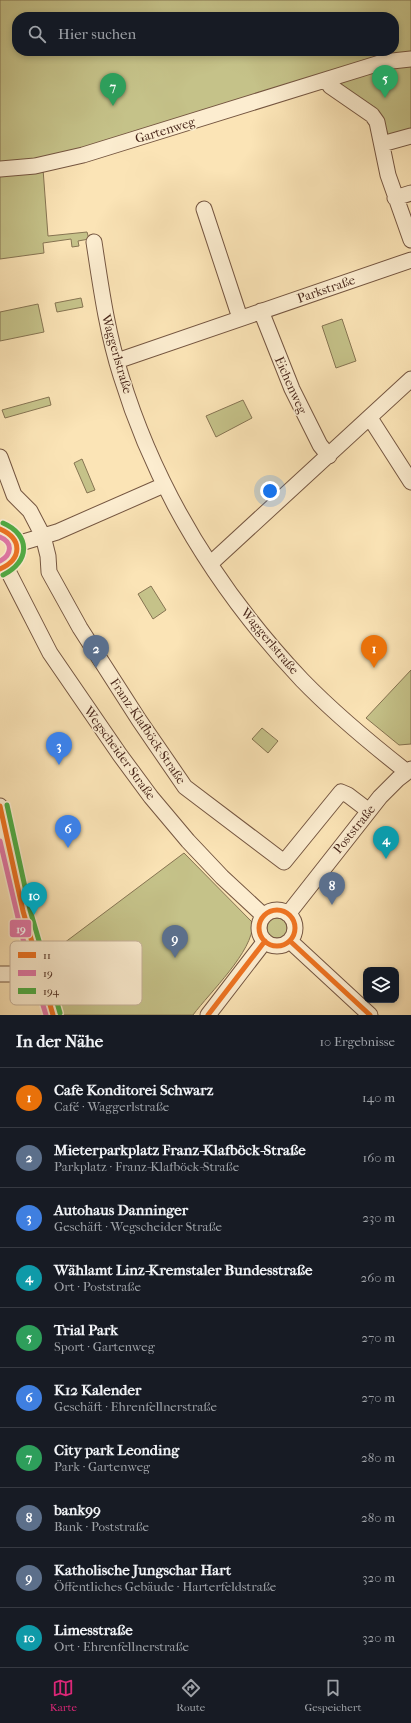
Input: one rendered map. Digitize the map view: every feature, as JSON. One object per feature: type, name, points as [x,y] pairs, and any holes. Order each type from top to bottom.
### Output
[{"type":"street","name":"Gartenweg","points":[[0,169],[35,166],[83,155],[383,62],[411,59]]},
{"type":"street","points":[[327,80],[330,86],[372,115],[377,122],[395,198],[411,240]]},
{"type":"street","points":[[382,144],[411,136]]},
{"type":"street","points":[[395,198],[411,193]]},
{"type":"street","points":[[204,209],[240,318]]},
{"type":"street","name":"Waggerlstraße","points":[[94,242],[106,318],[117,361],[142,435],[164,484],[187,528],[210,564],[258,629],[302,680],[344,720],[409,771]]},
{"type":"street","name":"Parkstraße","points":[[117,361],[411,260]]},
{"type":"street","name":"Eichenweg","points":[[261,311],[292,388],[320,445],[329,456]]},
{"type":"street","points":[[210,564],[411,379]]},
{"type":"street","points":[[370,418],[411,482]]},
{"type":"street","name":"Franz-Klafböck-Straße","points":[[0,457],[14,495],[30,511],[43,536],[48,556],[49,572],[80,628],[139,720],[185,787],[284,862],[341,792],[348,795],[369,811]]},
{"type":"street","points":[[0,529],[11,534],[17,544],[57,532],[164,484]]},
{"type":"street","name":"Wegscheider Straße","points":[[17,544],[16,556],[13,561],[3,568],[50,653],[120,755],[151,797],[188,841],[222,877],[264,916]]},
{"type":"street","name":"Poststraße","points":[[288,914],[390,786],[409,771]]},
{"type":"street","points":[[0,806],[10,858],[31,941]]},
{"type":"street","points":[[277,910],[288,914],[292,918],[295,926],[293,936],[290,940],[278,946],[269,944],[265,940],[260,930],[261,920],[268,913],[277,910]]},
{"type":"street","points":[[208,1015],[265,940]]},
{"type":"street","points":[[290,940],[370,1015]]},
{"type":"street","points":[[49,1005],[52,1015]]},
{"type":"shaded area","points":[[0,0],[411,0],[411,54],[65,155],[0,166]]},
{"type":"shaded area","points":[[411,61],[411,133],[389,139],[382,116],[377,109],[340,84],[340,81]]},
{"type":"shaded area","points":[[43,169],[48,236],[87,232],[89,239],[78,241],[79,246],[72,247],[71,239],[43,243],[44,253],[0,259],[0,172]]},
{"type":"shaded area","points":[[81,298],[83,307],[57,312],[55,303]]},
{"type":"shaded area","points":[[38,304],[44,332],[0,341],[0,312]]},
{"type":"shaded area","points":[[342,319],[356,361],[336,368],[322,326]]},
{"type":"shaded area","points":[[49,397],[51,405],[5,418],[2,410]]},
{"type":"shaded area","points":[[243,400],[252,418],[216,437],[206,416]]},
{"type":"shaded area","points":[[82,459],[95,490],[87,493],[74,463]]},
{"type":"shaded area","points":[[151,586],[166,610],[153,619],[138,594]]},
{"type":"shaded area","points":[[411,670],[411,744],[399,745],[366,718]]},
{"type":"shaded area","points":[[262,728],[278,741],[268,753],[252,739]]},
{"type":"shaded area","points":[[184,853],[253,923],[251,934],[246,946],[238,959],[193,1015],[62,1015],[59,1005],[142,1005],[142,941],[67,941]]},
{"type":"shaded area","points":[[277,918],[284,921],[287,928],[284,935],[277,938],[270,935],[267,928],[270,921]]},
{"type":"transit line","name":"194","points":[[3,523],[19,534],[24,549],[18,563],[12,570],[3,575]]},
{"type":"transit line","name":"11","points":[[0,529],[8,533],[13,538],[17,549],[13,560],[0,569]]},
{"type":"transit line","name":"19","points":[[0,537],[9,545],[9,552],[0,561]]},
{"type":"transit line","name":"194","points":[[7,805],[30,910],[39,941]]},
{"type":"transit line","name":"11","points":[[0,806],[23,911],[32,941]]},
{"type":"transit line","name":"19","points":[[0,841],[24,941]]},
{"type":"transit line","name":"11","points":[[277,910],[287,913],[292,918],[295,928],[292,938],[287,943],[277,946],[267,943],[262,938],[259,928],[262,918],[267,913],[277,910]]},
{"type":"transit line","name":"11","points":[[208,1015],[265,941]]},
{"type":"transit line","name":"11","points":[[290,941],[370,1015]]},
{"type":"transit line","name":"19","points":[[43,1005],[46,1015]]},
{"type":"transit line","name":"11","points":[[50,1005],[53,1015]]},
{"type":"transit line","name":"194","points":[[58,1005],[60,1013]]},
{"type":"place","name":"Trial Park","points":[[385,98]]},
{"type":"place","name":"City park Leonding","points":[[113,106]]},
{"type":"place","name":"Mieterparkplatz Franz-Klafböck-Straße","points":[[96,668]]},
{"type":"place","name":"Cafe Konditorei Schwarz","points":[[374,668]]},
{"type":"place","name":"Autohaus Danninger","points":[[59,765]]},
{"type":"place","name":"K12 Kalender","points":[[68,848]]},
{"type":"place","name":"Wählamt Linz-Kremstaler Bundesstraße","points":[[386,859]]},
{"type":"place","name":"bank99","points":[[332,905]]},
{"type":"place","name":"Limesstraße","points":[[34,915]]},
{"type":"place","name":"Katholische Jungschar Hart","points":[[175,958]]}]
